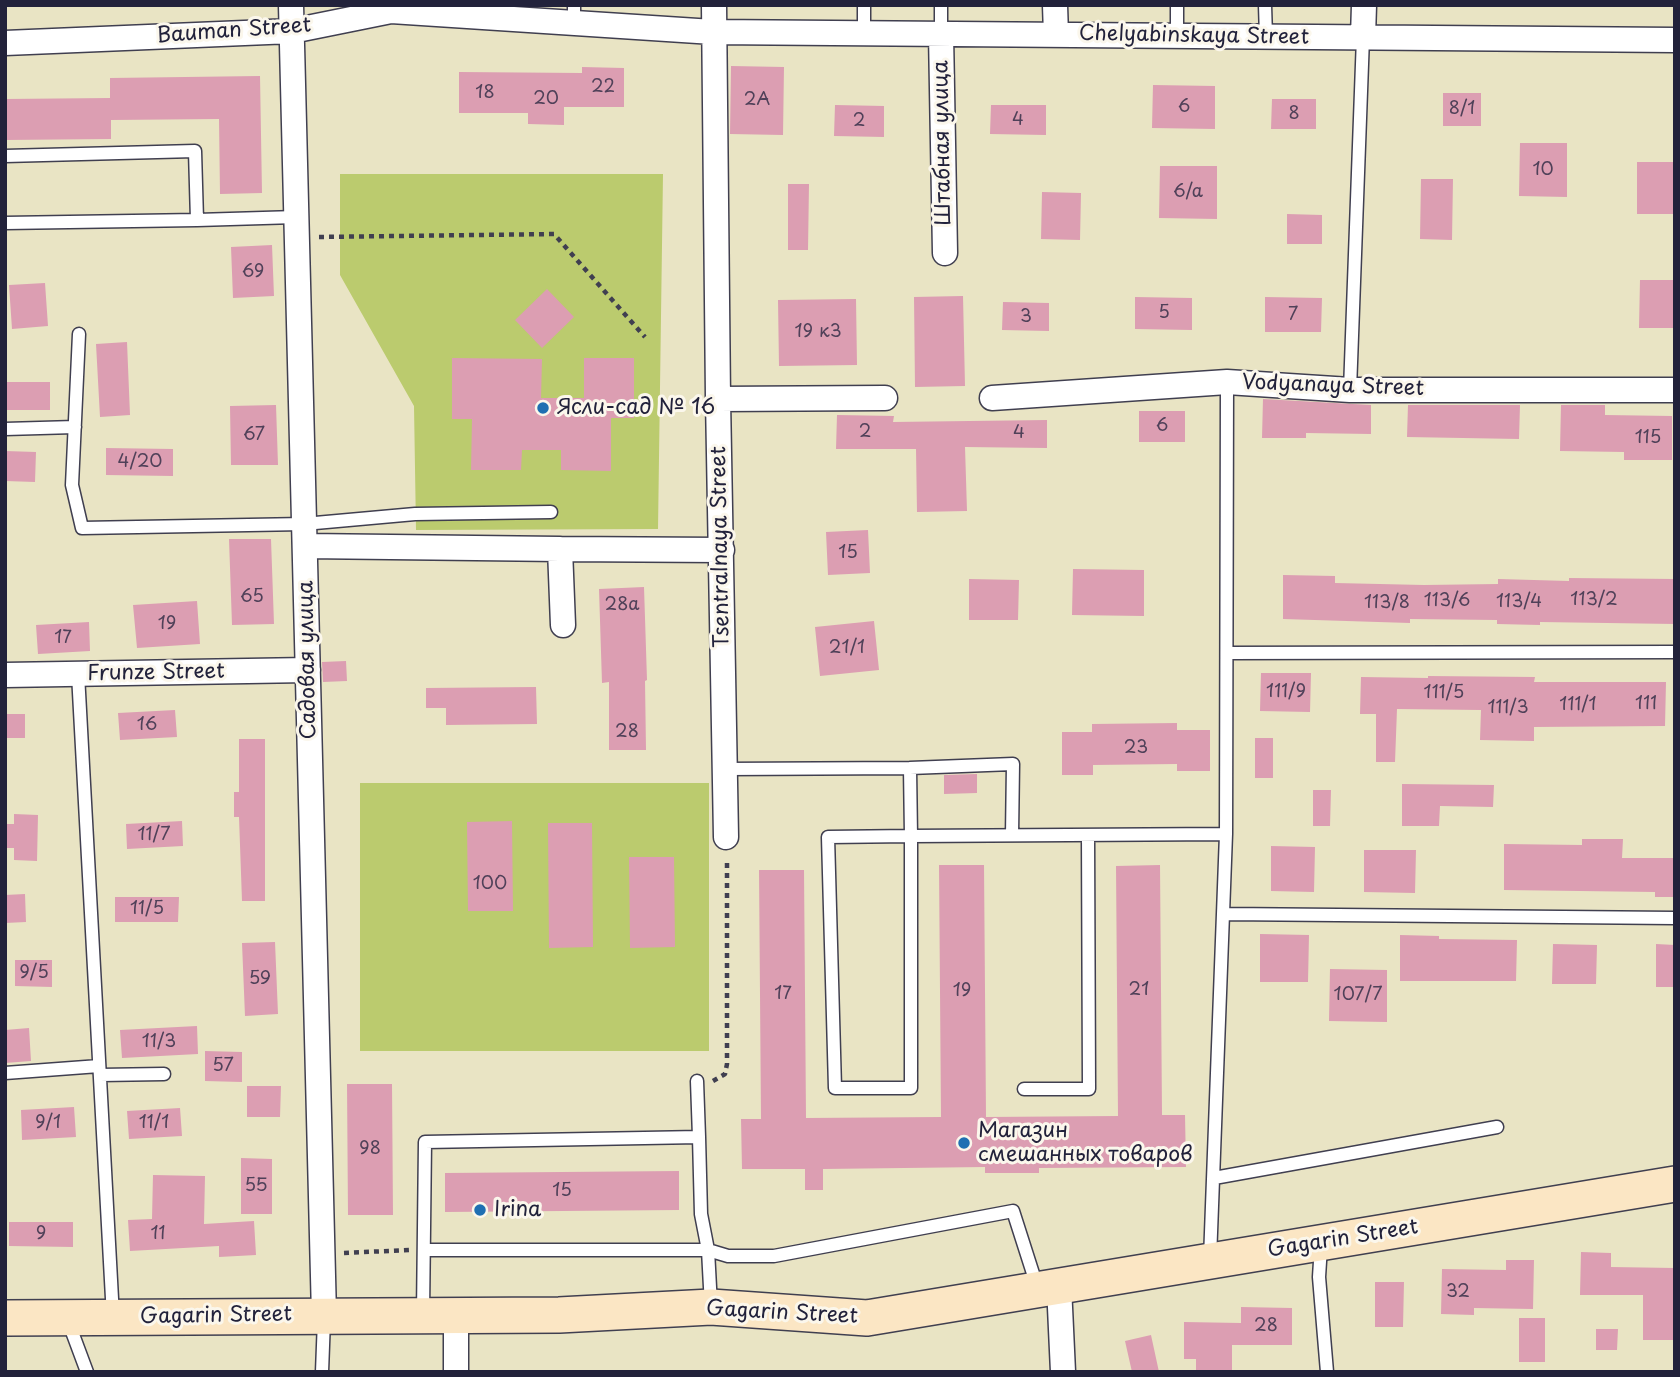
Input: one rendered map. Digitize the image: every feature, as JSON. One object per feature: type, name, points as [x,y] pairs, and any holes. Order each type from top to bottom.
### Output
[{"type":"street","name":"Садовая улица","points":[[291,5],[324,1315]]},
{"type":"street","name":"Tsentralnaya Street","points":[[714,5],[726,837]]},
{"type":"street","points":[[1055,5],[1056,35]]},
{"type":"street","points":[[1363,37],[1364,5]]},
{"type":"street","name":"Bauman Street","points":[[5,43],[292,31],[391,11],[574,14],[713,32]]},
{"type":"street","name":"Chelyabinskaya Street","points":[[713,32],[1675,40]]},
{"type":"street","name":"Штабная улица","points":[[941,34],[945,253]]},
{"type":"street","name":"Vodyanaya Street","points":[[992,398],[1227,382],[1350,390],[1675,390]]},
{"type":"street","points":[[718,399],[885,398]]},
{"type":"street","points":[[305,535],[560,549],[722,550]]},
{"type":"street","points":[[560,549],[563,625]]},
{"type":"street","name":"Frunze Street","points":[[5,675],[307,670]]},
{"type":"street","name":"Gagarin Street","points":[[5,1318],[559,1315],[711,1307],[867,1318],[1675,1184]]},
{"type":"street","points":[[1049,1288],[1063,1372]]},
{"type":"street","points":[[440,1316],[456,1372]]},
{"type":"lane","points":[[864,5],[864,33]]},
{"type":"lane","points":[[941,5],[941,34]]},
{"type":"lane","points":[[1177,5],[1177,36]]},
{"type":"lane","points":[[1265,5],[1266,37]]},
{"type":"lane","points":[[1350,390],[1363,37]]},
{"type":"lane","points":[[5,156],[195,151],[197,220]]},
{"type":"lane","points":[[5,223],[197,220],[297,228]]},
{"type":"lane","points":[[79,334],[72,485],[82,528],[305,535],[415,514],[551,512]]},
{"type":"lane","points":[[1210,1261],[1225,915],[1227,382]]},
{"type":"lane","points":[[5,429],[75,427]]},
{"type":"lane","points":[[1227,653],[1675,652]]},
{"type":"lane","points":[[78,674],[113,1317]]},
{"type":"lane","points":[[725,769],[910,768],[1013,764],[1012,835]]},
{"type":"lane","points":[[910,768],[911,836],[911,1088],[835,1088],[828,837],[911,836],[1012,835],[1226,834]]},
{"type":"lane","points":[[1024,1089],[1089,1089],[1088,835]]},
{"type":"lane","points":[[1225,915],[1675,918]]},
{"type":"lane","points":[[5,1073],[100,1071],[164,1074]]},
{"type":"lane","points":[[697,1082],[701,1214],[708,1250],[711,1307]]},
{"type":"lane","points":[[1213,1178],[1497,1127]]},
{"type":"lane","points":[[440,1316],[424,1250],[425,1142],[699,1137]]},
{"type":"lane","points":[[424,1250],[708,1250],[728,1256],[774,1256],[1013,1211],[1049,1288]]},
{"type":"lane","points":[[1321,1243],[1319,1277],[1327,1372]]},
{"type":"lane","points":[[322,1372],[324,1315]]},
{"type":"lane","points":[[67,1317],[87,1372]]},
{"type":"path","points":[[297,228],[554,234],[645,337]]},
{"type":"path","points":[[697,1082],[713,1082],[725,1074],[727,1064],[726,837]]},
{"type":"path","points":[[323,1253],[424,1250]]},
{"type":"green space","points":[[340,174],[663,174],[658,529],[416,530],[414,406],[340,275]]},
{"type":"green space","points":[[360,783],[709,783],[709,1051],[360,1051]]},
{"type":"building","points":[[731,66],[784,67],[783,135],[730,134]]},
{"type":"building","points":[[582,67],[624,68],[624,107],[564,107],[564,125],[528,124],[528,113],[459,113],[459,72],[582,73]]},
{"type":"building","points":[[260,76],[262,193],[220,194],[219,119],[111,120],[111,139],[5,140],[5,99],[110,98],[110,78]]},
{"type":"building","points":[[1153,85],[1215,86],[1215,129],[1152,128]]},
{"type":"building","points":[[1443,93],[1481,93],[1481,126],[1443,126]]},
{"type":"building","points":[[1272,99],[1316,99],[1316,129],[1271,129]]},
{"type":"building","points":[[835,105],[884,106],[884,137],[834,136]]},
{"type":"building","points":[[991,105],[1046,105],[1046,135],[990,134]]},
{"type":"building","points":[[1520,143],[1567,143],[1567,197],[1519,196]]},
{"type":"building","points":[[1637,162],[1675,162],[1675,214],[1637,214]]},
{"type":"building","points":[[1160,166],[1217,166],[1217,219],[1159,218]]},
{"type":"building","points":[[1421,179],[1453,179],[1452,240],[1420,239]]},
{"type":"building","points":[[788,184],[809,184],[808,250],[788,250]]},
{"type":"building","points":[[1042,192],[1081,193],[1080,240],[1041,239]]},
{"type":"building","points":[[1287,214],[1322,215],[1322,244],[1287,244]]},
{"type":"building","points":[[272,245],[274,296],[233,298],[231,247]]},
{"type":"building","points":[[1640,280],[1675,280],[1675,328],[1639,328]]},
{"type":"building","points":[[45,283],[48,326],[12,329],[9,285]]},
{"type":"building","points":[[547,289],[574,317],[542,348],[515,320]]},
{"type":"building","points":[[963,296],[965,386],[915,387],[914,297]]},
{"type":"building","points":[[1135,297],[1192,298],[1192,330],[1135,329]]},
{"type":"building","points":[[1265,297],[1322,298],[1321,332],[1265,332]]},
{"type":"building","points":[[856,299],[857,365],[779,366],[778,300]]},
{"type":"building","points":[[1003,302],[1049,303],[1049,331],[1002,330]]},
{"type":"building","points":[[127,342],[130,415],[100,417],[96,344]]},
{"type":"building","name":"Ясли-сад № 16","points":[[452,358],[542,359],[541,398],[584,398],[584,358],[634,358],[634,418],[611,418],[611,471],[561,470],[561,450],[522,450],[521,470],[471,470],[472,419],[452,419]]},
{"type":"building","points":[[5,382],[50,382],[50,410],[5,410]]},
{"type":"building","points":[[1263,399],[1371,405],[1371,434],[1306,433],[1306,438],[1262,438]]},
{"type":"building","points":[[276,405],[278,465],[231,465],[230,406]]},
{"type":"building","points":[[1408,405],[1520,405],[1519,439],[1407,437]]},
{"type":"building","points":[[1561,405],[1605,405],[1605,415],[1672,416],[1672,460],[1624,460],[1624,452],[1560,451]]},
{"type":"building","points":[[1139,411],[1185,411],[1185,442],[1139,442]]},
{"type":"building","points":[[837,415],[894,416],[893,422],[1047,420],[1047,448],[965,447],[967,511],[917,512],[916,449],[836,449]]},
{"type":"building","points":[[106,448],[173,449],[173,476],[106,475]]},
{"type":"building","points":[[5,451],[36,452],[35,482],[5,481]]},
{"type":"building","points":[[868,530],[870,573],[828,575],[826,532]]},
{"type":"building","points":[[229,539],[271,539],[274,624],[232,625]]},
{"type":"building","points":[[1073,569],[1144,570],[1144,616],[1072,615]]},
{"type":"building","points":[[1283,575],[1335,576],[1335,583],[1424,585],[1498,584],[1498,579],[1675,579],[1675,624],[1540,622],[1540,625],[1497,624],[1497,620],[1410,619],[1410,623],[1283,619]]},
{"type":"building","points":[[969,579],[1019,580],[1018,620],[969,620]]},
{"type":"building","points":[[644,587],[646,750],[609,750],[609,682],[602,683],[599,589]]},
{"type":"building","points":[[197,601],[200,644],[137,648],[133,605]]},
{"type":"building","points":[[874,621],[879,670],[820,676],[815,627]]},
{"type":"building","points":[[89,622],[90,651],[38,654],[36,625]]},
{"type":"building","points":[[346,661],[347,681],[323,682],[322,662]]},
{"type":"building","points":[[1261,673],[1311,673],[1310,712],[1260,711]]},
{"type":"building","points":[[1361,677],[1535,677],[1534,682],[1666,682],[1665,726],[1534,727],[1534,741],[1480,740],[1481,710],[1397,709],[1395,762],[1376,762],[1376,714],[1360,714]]},
{"type":"building","points":[[536,687],[537,724],[446,725],[446,708],[426,708],[426,688]]},
{"type":"building","points":[[175,710],[177,737],[120,740],[118,713]]},
{"type":"building","points":[[5,714],[25,714],[25,738],[5,738]]},
{"type":"building","points":[[1177,723],[1177,730],[1210,730],[1210,771],[1177,771],[1177,764],[1093,765],[1093,775],[1062,775],[1062,732],[1092,732],[1092,724]]},
{"type":"building","points":[[1255,738],[1273,738],[1273,778],[1255,778]]},
{"type":"building","points":[[239,739],[265,739],[265,901],[242,901],[239,817],[234,817],[234,792],[239,792]]},
{"type":"building","points":[[977,774],[977,793],[944,794],[944,775]]},
{"type":"building","points":[[1402,784],[1494,785],[1493,807],[1440,806],[1439,826],[1402,826]]},
{"type":"building","points":[[1313,790],[1331,790],[1330,826],[1313,826]]},
{"type":"building","points":[[14,814],[38,815],[37,861],[14,860],[14,848],[5,848],[5,824],[14,824]]},
{"type":"building","points":[[182,821],[183,846],[127,849],[126,824]]},
{"type":"building","points":[[512,821],[513,911],[468,911],[467,822]]},
{"type":"building","points":[[548,823],[592,823],[593,947],[549,948]]},
{"type":"building","points":[[1582,839],[1623,839],[1622,858],[1675,858],[1675,897],[1655,897],[1655,892],[1504,890],[1504,844],[1582,845]]},
{"type":"building","points":[[1271,846],[1315,847],[1314,892],[1271,891]]},
{"type":"building","points":[[1364,850],[1416,850],[1415,893],[1364,892]]},
{"type":"building","points":[[629,857],[674,857],[675,947],[630,948]]},
{"type":"building","points":[[939,865],[984,865],[986,1117],[1118,1116],[1116,866],[1160,865],[1162,1115],[1185,1115],[1186,1167],[1039,1168],[1039,1173],[985,1173],[985,1167],[823,1169],[823,1190],[805,1190],[805,1169],[742,1169],[741,1119],[761,1119],[759,870],[804,870],[806,1118],[941,1117]]},
{"type":"building","points":[[25,894],[26,922],[5,923],[5,895]]},
{"type":"building","points":[[115,897],[179,897],[178,922],[115,922]]},
{"type":"building","points":[[1260,934],[1309,935],[1308,982],[1260,982]]},
{"type":"building","points":[[1400,935],[1439,936],[1439,939],[1517,940],[1516,981],[1400,981]]},
{"type":"building","points":[[275,942],[278,1014],[245,1016],[242,943]]},
{"type":"building","points":[[1553,944],[1597,945],[1596,984],[1552,984]]},
{"type":"building","points":[[1656,944],[1675,945],[1675,987],[1656,987]]},
{"type":"building","points":[[15,960],[52,960],[52,987],[15,986]]},
{"type":"building","points":[[1330,969],[1387,970],[1387,1022],[1329,1021]]},
{"type":"building","points":[[197,1026],[198,1054],[122,1058],[120,1030]]},
{"type":"building","points":[[29,1028],[31,1061],[5,1063],[5,1030]]},
{"type":"building","points":[[205,1051],[242,1052],[242,1082],[205,1081]]},
{"type":"building","points":[[347,1084],[392,1084],[393,1215],[348,1215]]},
{"type":"building","points":[[247,1086],[281,1086],[280,1117],[247,1117]]},
{"type":"building","points":[[74,1107],[76,1137],[22,1140],[21,1110]]},
{"type":"building","points":[[180,1108],[182,1136],[129,1139],[127,1111]]},
{"type":"building","points":[[241,1158],[272,1159],[272,1214],[241,1214]]},
{"type":"building","points":[[679,1171],[679,1210],[445,1212],[445,1173]]},
{"type":"building","points":[[153,1175],[205,1176],[204,1224],[254,1221],[256,1255],[219,1257],[219,1246],[130,1251],[128,1220],[152,1219]]},
{"type":"building","points":[[9,1222],[73,1222],[73,1247],[9,1246]]},
{"type":"building","points":[[1581,1252],[1611,1253],[1611,1267],[1675,1268],[1675,1340],[1643,1340],[1643,1295],[1580,1295]]},
{"type":"building","points":[[1506,1260],[1534,1260],[1533,1309],[1474,1308],[1474,1315],[1441,1314],[1442,1269],[1506,1270]]},
{"type":"building","points":[[1375,1282],[1404,1282],[1403,1327],[1375,1327]]},
{"type":"building","points":[[1241,1307],[1292,1308],[1292,1345],[1232,1345],[1232,1372],[1196,1372],[1196,1359],[1184,1359],[1184,1322],[1241,1323]]},
{"type":"building","points":[[1519,1318],[1545,1318],[1545,1362],[1519,1362]]},
{"type":"building","points":[[1596,1329],[1618,1329],[1617,1350],[1596,1350]]},
{"type":"building","points":[[1151,1335],[1159,1372],[1132,1372],[1125,1341]]},
{"type":"place","name":"Ясли-сад № 16","points":[[543,408]]},
{"type":"place","name":"Магазин смешанных товаров","points":[[964,1143]]},
{"type":"place","name":"Irina","points":[[480,1210]]}]
